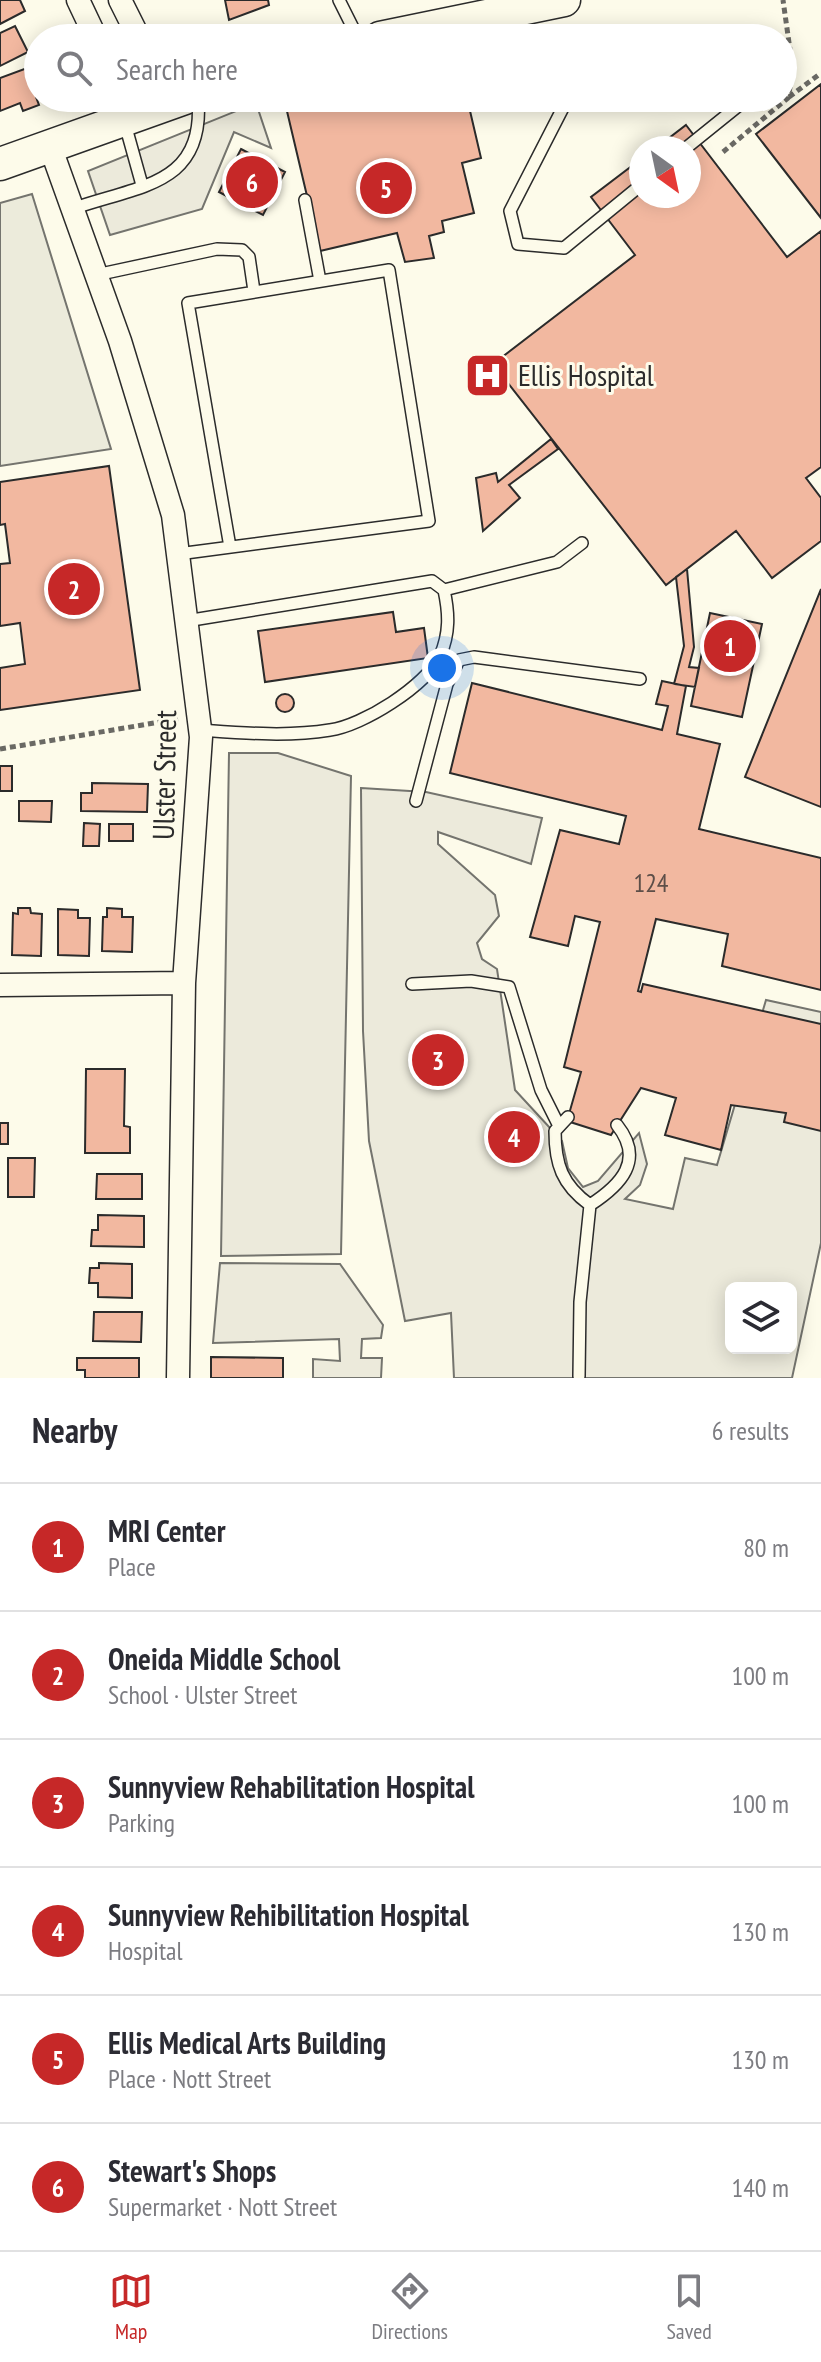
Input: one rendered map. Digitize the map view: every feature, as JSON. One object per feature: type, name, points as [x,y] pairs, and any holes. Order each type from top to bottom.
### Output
[{"type":"main road","points":[[438,24],[530,2],[564,0]]},
{"type":"main road","points":[[0,164],[128,112]]},
{"type":"street","points":[[78,0],[89,24]]},
{"type":"street","points":[[120,0],[132,24]]},
{"type":"street","name":"Ulster Street","points":[[50,146],[96,275],[173,515],[200,723],[184,983],[178,1378]]},
{"type":"street","points":[[0,985],[184,983]]},
{"type":"lane","points":[[339,0],[351,24]]},
{"type":"lane","points":[[142,112],[142,185]]},
{"type":"lane","points":[[72,209],[165,177],[190,156],[200,128],[199,112]]},
{"type":"lane","points":[[561,112],[510,211],[518,244],[564,248],[629,195]]},
{"type":"lane","points":[[701,136],[731,112]]},
{"type":"lane","points":[[305,200],[320,281]]},
{"type":"lane","points":[[96,275],[217,249],[242,250],[249,257],[254,291]]},
{"type":"lane","points":[[178,554],[429,521],[389,270],[188,303],[230,547]]},
{"type":"lane","points":[[444,590],[557,562],[582,543]]},
{"type":"lane","points":[[186,621],[432,581],[444,590],[450,619],[439,658],[412,687],[374,715],[333,730],[271,734],[200,723]]},
{"type":"lane","points":[[416,801],[447,684],[459,660],[474,657],[640,679]]},
{"type":"lane","points":[[412,984],[471,981],[509,987],[541,1090],[564,1122],[555,1131],[555,1155],[562,1177],[590,1205]]},
{"type":"lane","points":[[590,1205],[610,1192],[623,1175],[631,1156],[628,1139],[617,1125]]},
{"type":"lane","points":[[579,1376],[580,1302],[590,1205]]},
{"type":"path","points":[[783,0],[786,24]]},
{"type":"path","points":[[797,91],[821,73]]},
{"type":"path","points":[[723,152],[771,112]]},
{"type":"path","points":[[0,749],[200,723]]},
{"type":"shaded area","points":[[234,112],[259,112],[271,148],[234,132],[202,209],[110,235],[88,171]]},
{"type":"shaded area","points":[[32,194],[111,449],[0,466],[0,203]]},
{"type":"shaded area","points":[[229,753],[278,753],[351,776],[341,1254],[221,1256]]},
{"type":"shaded area","points":[[361,788],[426,792],[542,818],[531,864],[438,832],[438,844],[495,895],[499,916],[477,943],[482,959],[497,969],[515,1090],[562,1141],[568,1168],[583,1187],[598,1181],[639,1133],[647,1164],[640,1185],[625,1199],[673,1209],[685,1158],[717,1165],[766,1000],[821,1012],[821,1243],[792,1378],[454,1378],[451,1313],[405,1321],[369,1141],[363,1031]]},
{"type":"shaded area","points":[[220,1263],[340,1264],[383,1325],[381,1338],[362,1339],[361,1358],[382,1358],[381,1378],[313,1378],[313,1359],[340,1361],[339,1339],[213,1343]]},
{"type":"building","points":[[0,0],[20,0],[25,11],[0,24]]},
{"type":"building","points":[[225,0],[268,0],[269,5],[229,20]]},
{"type":"building","points":[[15,26],[24,44],[24,54],[0,66],[0,33]]},
{"type":"building","points":[[24,69],[24,111],[20,103],[0,111],[0,78]]},
{"type":"building","points":[[821,84],[821,218],[756,134],[785,112],[797,112],[797,102]]},
{"type":"building","points":[[287,112],[470,112],[481,158],[462,163],[474,213],[442,221],[444,232],[429,236],[434,258],[405,262],[397,233],[320,251]]},
{"type":"building","name":"Ellis Hospital","points":[[686,125],[694,136],[672,136]]},
{"type":"building","name":"Ellis Hospital","points":[[701,145],[787,257],[821,231],[821,467],[806,478],[821,498],[821,541],[772,578],[736,531],[666,585],[493,364],[635,255],[591,197],[629,168],[629,208],[701,208]]},
{"type":"building","points":[[241,149],[285,172],[263,215],[219,192]]},
{"type":"building","points":[[551,439],[558,449],[509,485],[520,498],[483,531],[476,478],[496,473],[498,482]]},
{"type":"building","points":[[109,466],[140,690],[0,710],[0,668],[25,664],[20,623],[0,626],[0,564],[10,563],[5,524],[0,525],[0,482]]},
{"type":"building","points":[[687,569],[694,647],[689,667],[699,668],[695,687],[674,684],[684,646],[676,577]]},
{"type":"building","points":[[821,589],[821,807],[745,777]]},
{"type":"building","points":[[393,612],[396,632],[424,628],[428,658],[265,682],[258,631]]},
{"type":"building","points":[[710,613],[762,624],[742,717],[691,706]]},
{"type":"building","points":[[662,681],[686,686],[677,734],[720,744],[699,829],[821,858],[821,990],[722,966],[728,934],[656,919],[638,991],[641,992],[643,984],[821,1024],[821,1131],[784,1122],[786,1113],[731,1105],[721,1150],[665,1135],[676,1098],[641,1088],[611,1135],[567,1121],[581,1072],[564,1067],[600,922],[575,916],[568,946],[530,937],[560,830],[619,844],[626,816],[450,773],[472,683],[662,730],[668,706],[656,704]]},
{"type":"building","points":[[281,694],[289,694],[294,703],[292,710],[281,712],[276,707],[276,699]]},
{"type":"building","points":[[0,766],[12,766],[12,791],[0,791]]},
{"type":"building","points":[[92,783],[148,784],[147,812],[81,811],[81,793],[92,793]]},
{"type":"building","points":[[19,801],[52,801],[51,822],[19,821]]},
{"type":"building","points":[[84,823],[100,824],[99,846],[83,846]]},
{"type":"building","points":[[109,824],[133,824],[133,841],[109,841]]},
{"type":"building","points":[[18,908],[30,908],[31,913],[42,914],[41,956],[12,955],[13,913],[18,914]]},
{"type":"building","points":[[107,908],[122,909],[122,917],[133,917],[132,952],[102,951],[103,917],[107,917]]},
{"type":"building","points":[[58,909],[78,910],[78,918],[90,918],[89,956],[58,955]]},
{"type":"building","points":[[86,1069],[125,1069],[124,1126],[130,1127],[130,1153],[85,1153]]},
{"type":"building","points":[[0,1123],[8,1123],[8,1144],[0,1144]]},
{"type":"building","points":[[8,1158],[35,1158],[34,1197],[8,1197]]},
{"type":"building","points":[[97,1174],[142,1174],[142,1199],[96,1199]]},
{"type":"building","points":[[98,1215],[144,1216],[144,1247],[91,1246],[92,1230],[98,1230]]},
{"type":"building","points":[[99,1263],[132,1264],[132,1298],[98,1297],[98,1283],[89,1283],[90,1268],[99,1268]]},
{"type":"building","points":[[94,1312],[142,1312],[141,1342],[93,1341]]},
{"type":"building","points":[[211,1357],[283,1358],[283,1378],[211,1378]]},
{"type":"building","points":[[77,1358],[139,1358],[139,1378],[85,1378],[85,1370],[77,1370]]},
{"type":"place","name":"Stewart's Shops","points":[[252,182]]},
{"type":"place","name":"Ellis Medical Arts Building","points":[[386,188]]},
{"type":"place","name":"Ellis Hospital","points":[[487,376]]},
{"type":"place","name":"Oneida Middle School","points":[[74,589]]},
{"type":"place","name":"MRI Center","points":[[730,646]]},
{"type":"place","name":"Sunnyview Rehabilitation Hospital","points":[[438,1060]]},
{"type":"place","name":"Sunnyview Rehibilitation Hospital","points":[[514,1137]]}]
